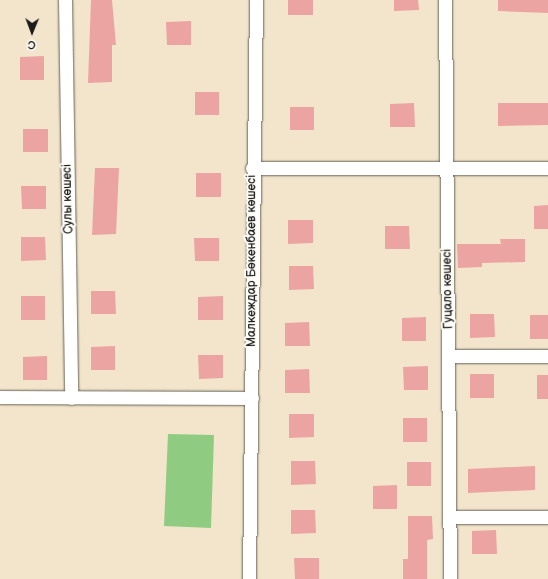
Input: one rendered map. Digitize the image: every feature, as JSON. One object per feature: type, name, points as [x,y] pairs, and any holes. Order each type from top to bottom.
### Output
[{"type":"street","name":"Сулы көшесі","points":[[65,0],[71,398]]},
{"type":"street","points":[[252,168],[256,0]]},
{"type":"street","name":"Гуцало көшесі","points":[[445,0],[451,517],[450,579]]},
{"type":"street","name":"Малкеждар Бөкенбаев көшесі","points":[[249,579],[252,398],[252,168],[548,168]]},
{"type":"street","points":[[449,356],[548,356]]},
{"type":"street","points":[[0,397],[252,398]]},
{"type":"street","points":[[451,517],[548,517]]},
{"type":"green space","points":[[168,434],[214,435],[211,528],[164,526]]},
{"type":"building","points":[[91,0],[112,0],[116,45],[112,45],[112,82],[88,83]]},
{"type":"building","points":[[288,0],[313,0],[313,15],[288,15]]},
{"type":"building","points":[[394,0],[418,0],[419,10],[394,11]]},
{"type":"building","points":[[498,0],[548,0],[548,13],[498,11]]},
{"type":"building","points":[[191,21],[191,45],[167,45],[166,22]]},
{"type":"building","points":[[44,56],[44,80],[20,80],[20,57]]},
{"type":"building","points":[[195,92],[219,92],[219,115],[195,115]]},
{"type":"building","points":[[414,103],[415,127],[390,127],[390,104]]},
{"type":"building","points":[[498,103],[548,103],[548,125],[498,126]]},
{"type":"building","points":[[290,107],[314,107],[314,130],[290,130]]},
{"type":"building","points":[[23,129],[48,129],[48,152],[23,152]]},
{"type":"building","points":[[95,168],[119,168],[116,234],[92,235]]},
{"type":"building","points":[[196,173],[221,173],[221,197],[196,197]]},
{"type":"building","points":[[21,186],[46,186],[46,209],[22,209]]},
{"type":"building","points":[[548,205],[548,229],[534,229],[534,206]]},
{"type":"building","points":[[288,220],[313,220],[313,243],[288,244]]},
{"type":"building","points":[[385,226],[409,226],[410,249],[385,249]]},
{"type":"building","points":[[21,237],[45,237],[46,260],[21,261]]},
{"type":"building","points":[[194,238],[219,238],[219,261],[195,261]]},
{"type":"building","points":[[500,239],[525,239],[525,262],[482,263],[482,267],[458,268],[457,244],[501,244]]},
{"type":"building","points":[[289,266],[313,266],[314,289],[289,290]]},
{"type":"building","points":[[91,291],[115,291],[116,314],[91,314]]},
{"type":"building","points":[[21,296],[45,296],[45,320],[21,320]]},
{"type":"building","points":[[223,296],[223,320],[198,320],[198,297]]},
{"type":"building","points":[[470,314],[494,314],[495,337],[470,338]]},
{"type":"building","points":[[530,315],[548,315],[548,339],[530,339]]},
{"type":"building","points":[[426,317],[426,341],[402,341],[402,318]]},
{"type":"building","points":[[309,322],[310,346],[285,346],[285,323]]},
{"type":"building","points":[[115,346],[115,370],[91,370],[91,347]]},
{"type":"building","points":[[198,355],[223,355],[223,378],[199,379]]},
{"type":"building","points":[[47,356],[47,380],[23,380],[23,357]]},
{"type":"building","points":[[428,366],[428,390],[404,390],[403,367]]},
{"type":"building","points":[[309,369],[310,393],[285,393],[285,370]]},
{"type":"building","points":[[470,374],[494,374],[494,398],[470,398]]},
{"type":"building","points":[[537,375],[548,375],[548,399],[537,399]]},
{"type":"building","points":[[289,414],[314,414],[314,437],[289,438]]},
{"type":"building","points":[[403,418],[427,418],[427,442],[403,442]]},
{"type":"building","points":[[291,461],[315,461],[316,484],[291,485]]},
{"type":"building","points":[[407,462],[431,462],[431,486],[407,486]]},
{"type":"building","points":[[535,466],[535,490],[468,493],[468,469]]},
{"type":"building","points":[[397,485],[397,509],[373,509],[373,486]]},
{"type":"building","points":[[291,510],[315,510],[316,533],[291,534]]},
{"type":"building","points":[[408,516],[432,516],[433,539],[427,540],[427,579],[403,579],[403,559],[408,559]]},
{"type":"building","points":[[496,530],[497,554],[472,554],[472,531]]},
{"type":"building","points":[[294,558],[319,558],[319,579],[295,579]]}]
